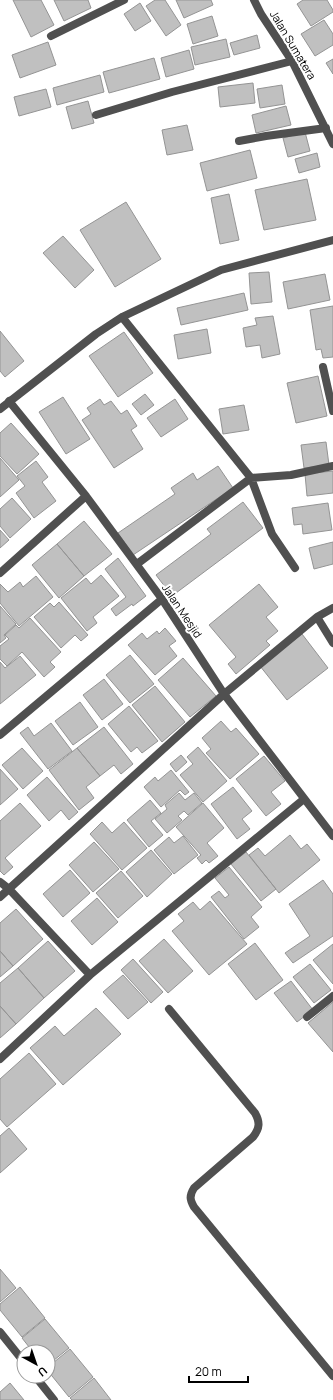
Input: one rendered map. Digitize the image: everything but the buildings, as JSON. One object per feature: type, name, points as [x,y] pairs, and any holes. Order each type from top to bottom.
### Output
[{"type":"street","points":[[51,36],[124,0]]},
{"type":"street","name":"Jalan Sumatera","points":[[254,0],[261,14],[292,61],[333,144]]},
{"type":"street","points":[[96,115],[172,92],[292,61]]},
{"type":"street","points":[[239,141],[326,128]]},
{"type":"street","points":[[0,409],[96,334],[122,317],[220,270],[333,240]]},
{"type":"street","points":[[122,317],[252,478],[272,534],[295,568]]},
{"type":"street","points":[[323,367],[333,411]]},
{"type":"street","name":"Jalan Mesjid","points":[[9,401],[86,496],[162,599],[224,694],[333,836]]},
{"type":"street","points":[[136,564],[252,478],[291,475],[333,466]]},
{"type":"street","points":[[0,573],[86,496]]},
{"type":"street","points":[[0,735],[162,599]]},
{"type":"street","points":[[0,897],[224,694],[317,617],[333,608]]},
{"type":"street","points":[[317,617],[333,642]]},
{"type":"street","points":[[0,1059],[90,975],[304,799]]},
{"type":"street","points":[[0,882],[90,975]]},
{"type":"street","points":[[308,1018],[333,996]]},
{"type":"street","points":[[169,1009],[255,1113],[258,1118],[259,1126],[253,1137],[194,1188],[190,1194],[190,1200],[194,1207],[333,1376]]},
{"type":"street","points":[[0,1332],[16,1352]]},
{"type":"street","points":[[41,1384],[54,1400]]}]
